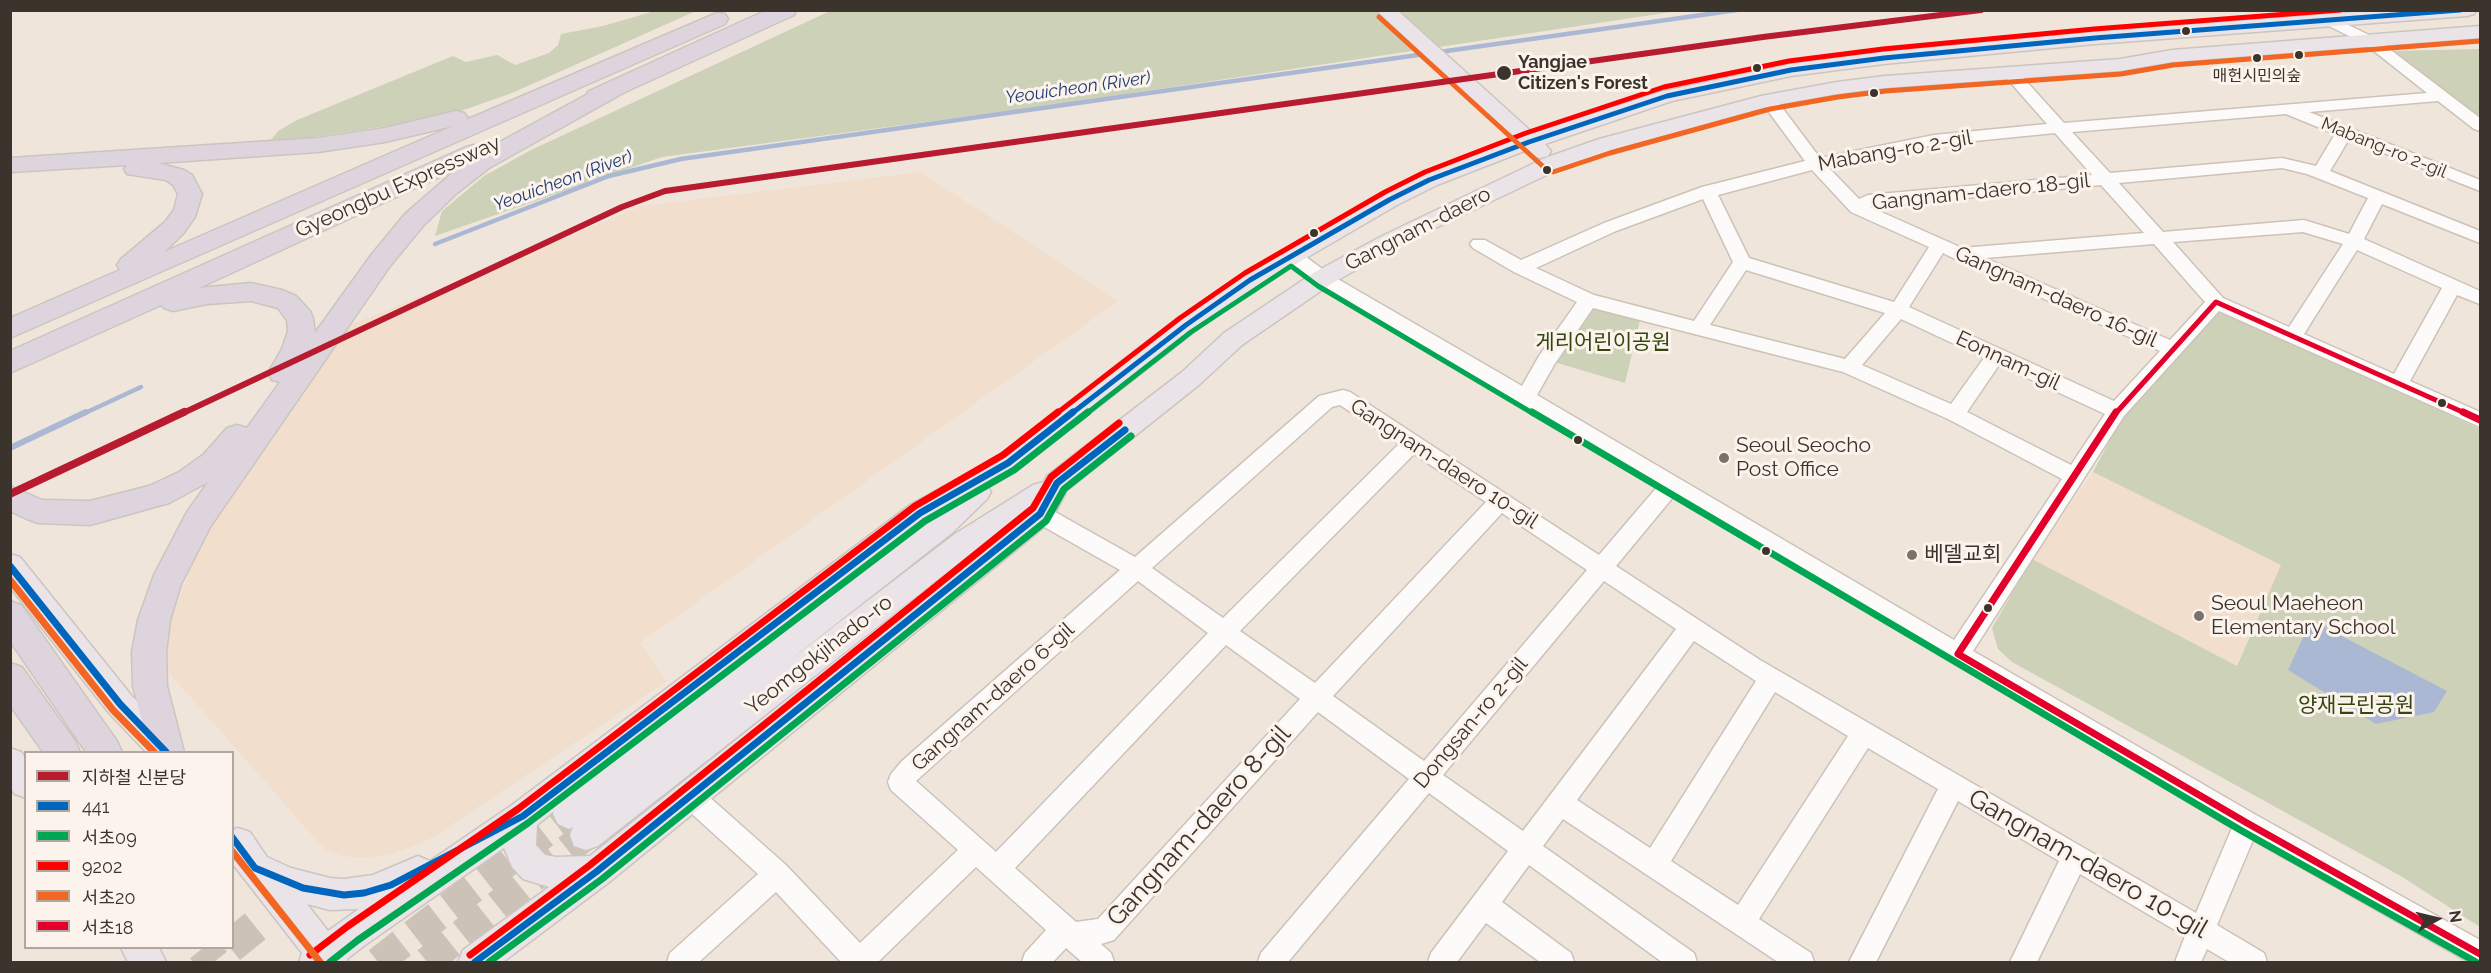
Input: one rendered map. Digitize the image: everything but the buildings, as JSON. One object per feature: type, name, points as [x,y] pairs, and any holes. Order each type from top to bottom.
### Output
[{"type":"highway","name":"Gyeongbu Expressway","points":[[12,328],[736,10]]},
{"type":"highway","name":"Gyeongbu Expressway","points":[[19,359],[786,10]]},
{"type":"highway","points":[[10,165],[296,147],[352,140],[438,123],[588,76]]},
{"type":"highway","points":[[166,751],[150,686],[148,652],[154,620],[165,584],[198,520],[381,260],[414,220],[448,188],[480,163],[616,88]]},
{"type":"highway","points":[[10,176],[153,169],[165,171],[183,180],[190,194],[181,220],[140,258],[104,280],[12,328]]},
{"type":"highway","points":[[10,497],[39,511],[90,513],[148,498],[184,483],[213,463],[231,445],[292,358],[300,340],[302,325],[293,306],[281,298],[251,292],[222,293],[194,297],[153,308],[19,359]]},
{"type":"highway","points":[[10,614],[104,751]]},
{"type":"highway","points":[[10,677],[62,751]]},
{"type":"main road","points":[[1385,10],[1553,163]]},
{"type":"main road","name":"Gangnam-daero","points":[[523,816],[920,513],[1008,463],[1186,325],[1250,280],[1429,180],[1529,142],[1667,96],[1791,70],[1884,58],[2327,16],[2382,17],[2467,10]]},
{"type":"main road","name":"Gangnam-daero","points":[[486,957],[596,872],[1040,514],[1057,483],[1191,378],[1233,339],[1323,278],[1390,241],[1553,163],[1607,144],[1768,100],[1885,82],[2120,65],[2172,56],[2481,32]]},
{"type":"main road","name":"Yeomgokjihado-ro","points":[[1008,463],[942,525],[578,825],[965,542],[1057,483]]},
{"type":"main road","points":[[10,564],[120,704],[164,751]]},
{"type":"main road","points":[[10,762],[24,781]]},
{"type":"main road","points":[[235,839],[255,868],[288,883],[330,894],[364,893],[408,877],[523,816]]},
{"type":"main road","points":[[523,816],[519,831],[519,844],[524,856],[534,868],[556,873],[596,872]]},
{"type":"main road","points":[[235,839],[324,960],[352,933],[523,816]]},
{"type":"main road","points":[[139,949],[149,963]]},
{"type":"street","points":[[2313,10],[2370,41],[2481,126]]},
{"type":"street","name":"Gangnam-daero 18-gil","points":[[2011,74],[2216,302]]},
{"type":"street","name":"Mabang-ro 2-gil","points":[[1520,268],[1610,226],[1708,192],[1816,164],[1934,140],[2443,96]]},
{"type":"street","name":"Gangnam-daero 16-gil","points":[[1768,100],[1816,164],[1857,208],[2173,349]]},
{"type":"street","name":"Mabang-ro 2-gil","points":[[2287,109],[2481,186]]},
{"type":"street","points":[[2320,173],[2345,132]]},
{"type":"street","name":"Gangnam-daero 18-gil","points":[[1857,208],[1868,201],[2282,163],[2320,173],[2481,237]]},
{"type":"street","points":[[1699,327],[1742,262],[1708,192]]},
{"type":"street","points":[[2292,336],[2354,241],[2377,197]]},
{"type":"street","points":[[1959,254],[2304,226],[2354,241],[2481,298]]},
{"type":"street","points":[[1479,244],[1520,268],[1588,300],[1848,367],[1955,414],[2075,476]]},
{"type":"street","name":"Gangnam-daero 16-gil","points":[[1848,367],[1898,310],[1939,245]]},
{"type":"street","points":[[1292,255],[1323,278],[1958,654],[2247,823],[2481,954]]},
{"type":"street","name":"Eonnam-gil","points":[[1742,262],[1898,310],[2117,411]]},
{"type":"street","points":[[2399,383],[2452,286]]},
{"type":"street","points":[[1525,398],[1546,361],[1588,300]]},
{"type":"street","points":[[1958,654],[2117,411],[2216,302],[2481,420]]},
{"type":"street","points":[[1955,414],[1996,355]]},
{"type":"street","name":"Gangnam-daero 10-gil","points":[[1137,570],[1326,401],[1342,397],[1771,678],[2202,930],[2254,963]]},
{"type":"street","points":[[998,868],[1173,683],[1412,444]]},
{"type":"street","name":"Dongsan-ro 2-gil","points":[[1271,963],[1672,484]]},
{"type":"street","name":"Gangnam-daero 8-gil","points":[[1068,932],[1105,931],[1316,697],[1500,501]]},
{"type":"street","points":[[1040,514],[1137,570],[1684,963]]},
{"type":"street","name":"Gangnam-daero 6-gil","points":[[1101,963],[900,782],[911,769],[1137,570]]},
{"type":"street","points":[[1441,963],[1691,627]]},
{"type":"street","points":[[1654,865],[1771,678]]},
{"type":"street","points":[[1742,923],[1864,733]]},
{"type":"street","name":"Gangnam-daero 10-gil","points":[[1862,963],[1953,785]]},
{"type":"street","points":[[689,795],[777,874],[859,962],[977,849]]},
{"type":"street","points":[[1560,803],[1801,963]]},
{"type":"street","points":[[2188,963],[2247,823]]},
{"type":"street","points":[[2024,963],[2075,856]]},
{"type":"street","points":[[680,963],[777,874]]},
{"type":"street","points":[[1484,905],[1561,963]]},
{"type":"street","points":[[1035,963],[1068,932]]},
{"type":"shaded area","points":[[921,172],[1118,301],[640,643],[667,681],[430,839],[390,855],[360,858],[342,856],[325,850],[157,659],[163,638],[206,531],[348,326],[642,206]]},
{"type":"shaded area","name":"Seoul Maeheon Elementary School","points":[[2093,472],[2281,565],[2236,666],[2032,559]]},
{"type":"green space","points":[[655,11],[696,11],[512,93],[441,118],[280,142],[271,140],[278,131],[297,120],[453,56],[466,62],[497,55],[515,65],[549,53],[558,45],[561,34],[603,26]]},
{"type":"green space","name":"Yangjae Citizen's Forest","points":[[830,11],[1678,11],[1053,105],[662,157],[435,236],[442,211],[484,176],[531,150]]},
{"type":"green space","points":[[2480,49],[2480,121],[2392,51]]},
{"type":"green space","name":"게리어린이공원","points":[[1590,307],[1640,320],[1625,383],[1554,362]]},
{"type":"green space","name":"양재근린공원","points":[[2220,309],[2480,429],[2480,927],[2399,875],[2012,662],[1998,649],[1992,628],[2032,559],[2237,666],[2281,565],[2093,472],[2120,421]]},
{"type":"water","points":[[2311,620],[2447,691],[2434,712],[2376,724],[2288,670]]},
{"type":"waterway","name":"Yeouicheon (River)","points":[[435,244],[609,176],[681,159],[1737,10]]},
{"type":"waterway","name":"Yeouicheon (River)","points":[[83,414],[141,387]]},
{"type":"waterway","name":"Yeouicheon (River)","points":[[10,448],[86,412]]},
{"type":"tunnel","points":[[378,962],[569,814]]},
{"type":"tunnel","points":[[427,962],[586,835]]},
{"type":"tunnel","points":[[234,926],[263,962]]},
{"type":"tunnel","points":[[204,949],[214,962]]},
{"type":"metro line","name":"신분당","points":[[10,494],[622,207],[665,191],[1763,37],[1981,10]]},
{"type":"transit line","name":"9202","points":[[310,955],[348,926],[518,809],[915,506],[1003,455],[1180,318],[1245,273],[1385,192],[1425,172],[1526,133],[1664,87],[1789,61],[1883,49],[2094,29],[2340,10]]},
{"type":"transit line","name":"441","points":[[234,840],[255,868],[303,888],[344,895],[364,893],[391,885],[523,816],[920,513],[1008,463],[1186,325],[1250,280],[1389,200],[1429,180],[1529,142],[1667,96],[1791,70],[1884,58],[2095,38],[2460,10]]},
{"type":"transit line","name":"서초20","points":[[1379,17],[1547,170],[1553,172],[1610,153],[1770,109],[1838,97],[1886,91],[2121,74],[2173,65],[2480,41]]},
{"type":"transit line","name":"서초09","points":[[330,962],[358,940],[528,823],[925,521],[1014,470],[1191,332],[1291,266],[1318,286],[1953,662],[2242,831],[2476,962]]},
{"type":"transit line","name":"서초18","points":[[2480,420],[2216,302],[2117,411],[1958,654],[2247,823],[2480,954]]},
{"type":"transit line","name":"9202","points":[[470,955],[590,865],[1033,508],[1051,477],[1119,423]]},
{"type":"transit line","name":"441","points":[[475,962],[596,872],[1040,514],[1057,483],[1125,430]]},
{"type":"transit line","name":"서초09","points":[[489,962],[602,879],[1046,521],[1064,489],[1131,436]]},
{"type":"transit line","name":"441","points":[[10,566],[120,704],[165,751]]},
{"type":"transit line","name":"서초20","points":[[10,580],[113,710],[153,751]]},
{"type":"transit line","name":"서초20","points":[[234,854],[320,962]]},
{"type":"place","name":"매헌시민의숲","points":[[2257,58]]},
{"type":"place","name":"Yangjae Citizen's Forest","points":[[1504,73]]},
{"type":"place","name":"Seoul Seocho Post Office","points":[[1724,458]]},
{"type":"place","name":"베델교회","points":[[1912,555]]},
{"type":"place","name":"Seoul Maeheon Elementary School","points":[[2199,616]]}]
